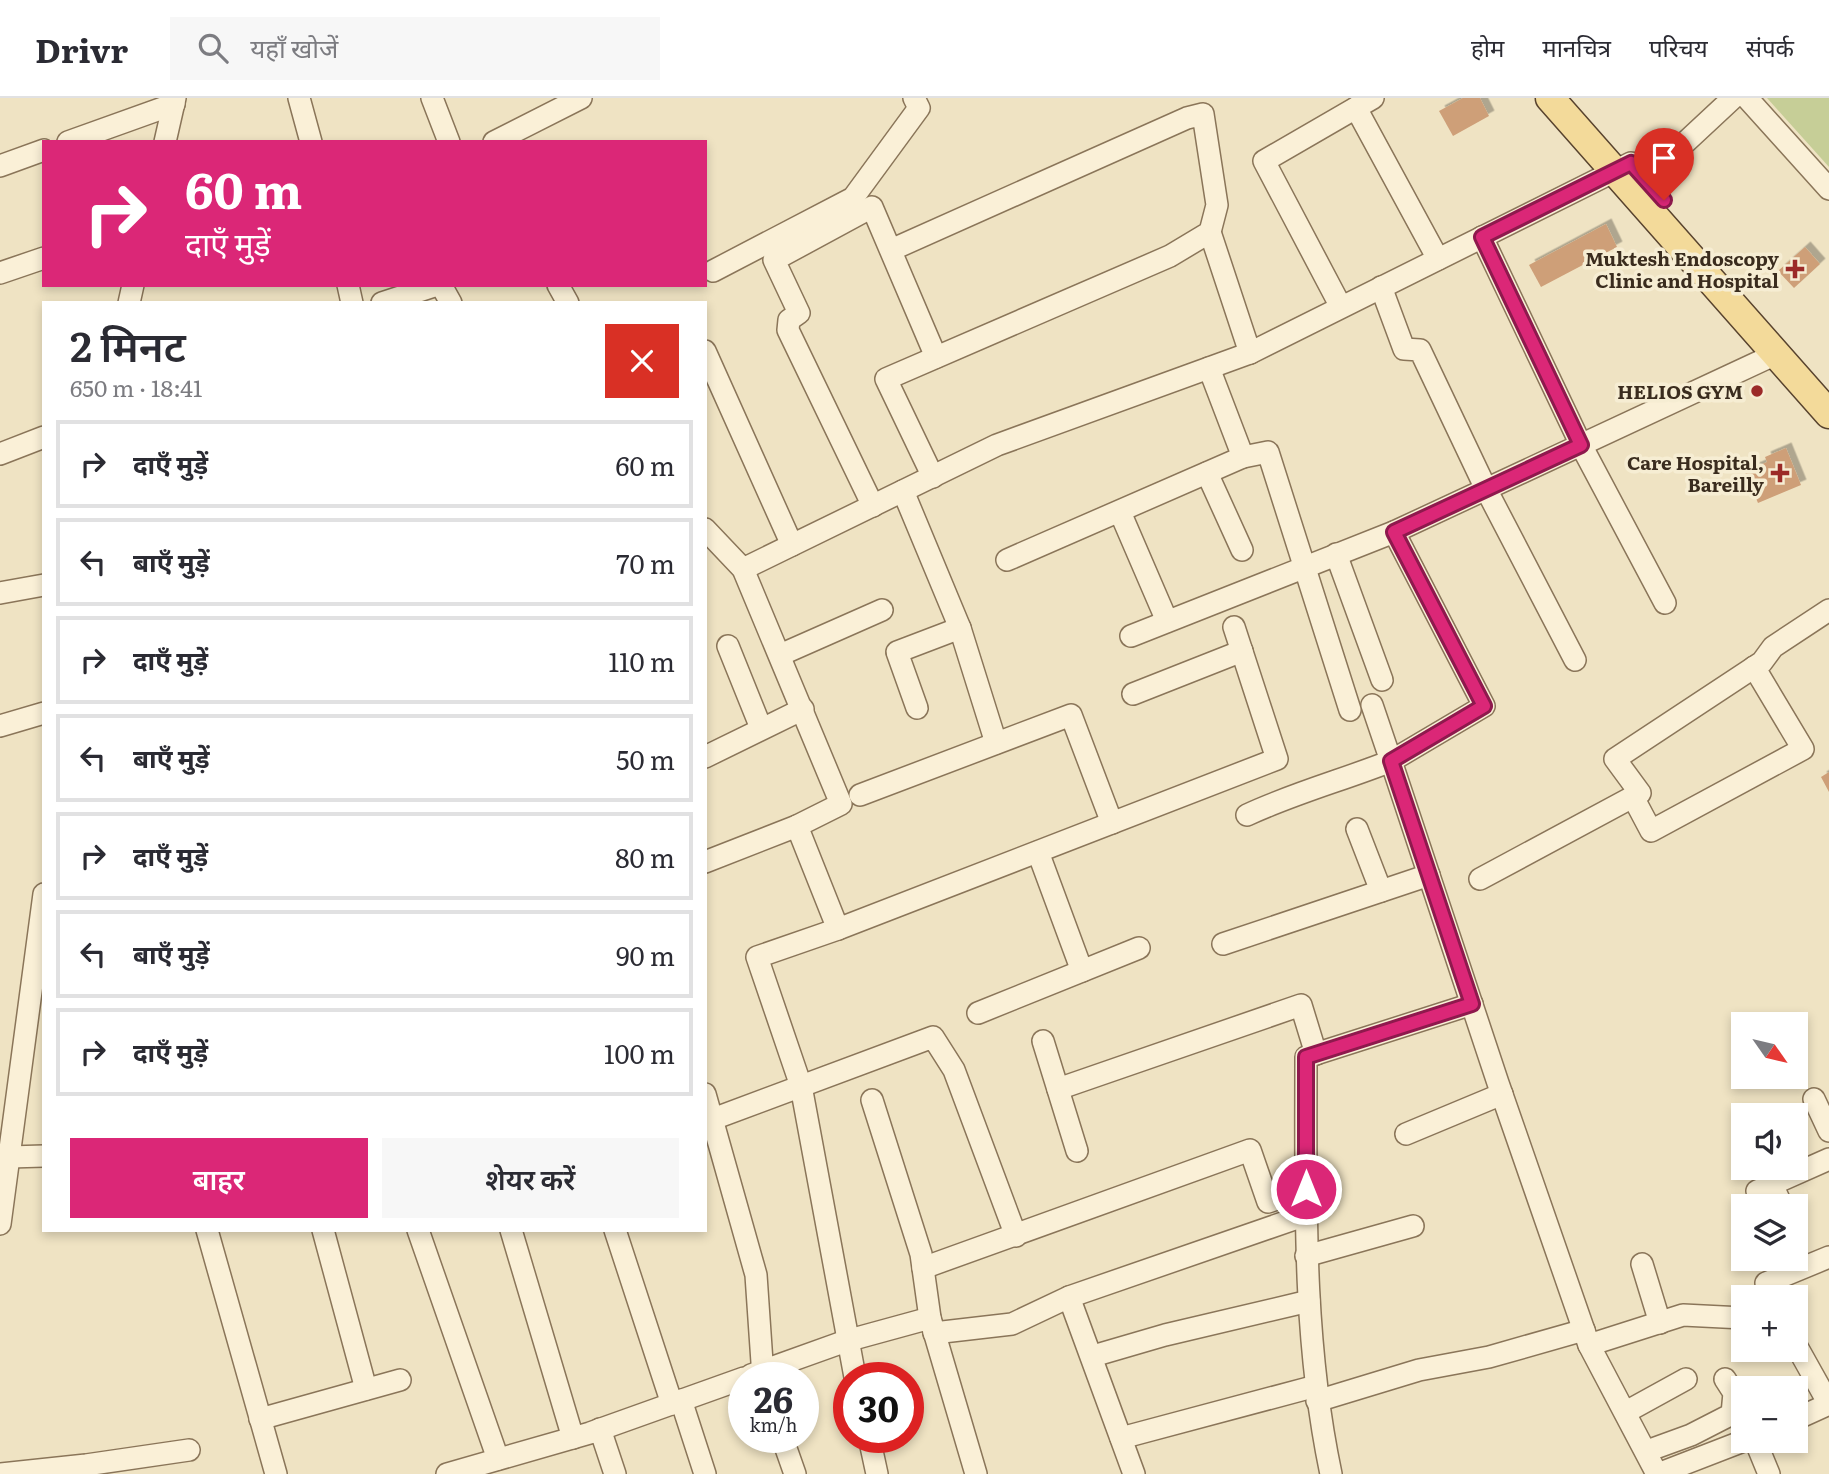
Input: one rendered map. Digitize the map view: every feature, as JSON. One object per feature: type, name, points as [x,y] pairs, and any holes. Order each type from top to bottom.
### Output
[{"type":"main road","points":[[1550,98],[1630,175],[1829,386]]},
{"type":"main road","points":[[1574,98],[1630,175],[1776,354],[1829,414]]},
{"type":"street","points":[[299,98],[310,140]]},
{"type":"street","points":[[432,98],[448,140]]},
{"type":"street","points":[[499,140],[581,98]]},
{"type":"street","points":[[713,271],[853,198],[919,108],[914,98]]},
{"type":"street","points":[[743,569],[997,445],[1250,352],[1482,237],[1630,175],[1733,98]]},
{"type":"street","points":[[1747,98],[1829,190]]},
{"type":"street","points":[[73,140],[174,101]]},
{"type":"street","points":[[165,140],[174,101]]},
{"type":"street","points":[[1341,307],[1264,161],[1365,103],[1438,259]]},
{"type":"street","points":[[891,250],[1185,108],[1203,114],[1217,205],[1210,232],[1250,352]]},
{"type":"street","points":[[0,166],[42,151]]},
{"type":"street","points":[[873,506],[788,330],[789,320],[799,313],[774,260],[872,208],[936,357]]},
{"type":"street","points":[[933,477],[886,379],[1170,256],[1210,232]]},
{"type":"street","points":[[1482,237],[1581,445],[1665,603]]},
{"type":"street","points":[[0,273],[42,259]]},
{"type":"street","points":[[388,301],[433,287]]},
{"type":"street","points":[[1381,287],[1404,349],[1420,350],[1486,489],[1575,660]]},
{"type":"street","points":[[1131,636],[1394,532],[1776,354]]},
{"type":"street","points":[[707,355],[792,545]]},
{"type":"street","points":[[1209,368],[1243,457]]},
{"type":"street","points":[[0,454],[42,438]]},
{"type":"street","points":[[1007,560],[1243,457],[1268,452],[1350,710]]},
{"type":"street","points":[[1207,473],[1242,550]]},
{"type":"street","points":[[903,491],[960,628],[996,743]]},
{"type":"street","points":[[1120,512],[1167,621]]},
{"type":"street","points":[[707,531],[743,569],[841,804],[797,826],[707,861]]},
{"type":"street","points":[[1247,815],[1289,795],[1351,777],[1391,761],[1484,706],[1394,532]]},
{"type":"street","points":[[1336,554],[1382,680]]},
{"type":"street","points":[[0,593],[42,585]]},
{"type":"street","points":[[780,655],[882,610]]},
{"type":"street","points":[[1480,879],[1640,793],[1615,759],[1762,662],[1773,647],[1829,610]]},
{"type":"street","points":[[851,1362],[801,1086],[757,957],[838,929],[1277,759],[1234,627]]},
{"type":"street","points":[[917,708],[897,652],[960,628]]},
{"type":"street","points":[[728,646],[761,728]]},
{"type":"street","points":[[1133,694],[1242,652]]},
{"type":"street","points":[[1633,797],[1651,831],[1803,749],[1754,667]]},
{"type":"street","points":[[1371,705],[1587,1337],[1658,1474],[1682,1470],[1731,1447]]},
{"type":"street","points":[[707,751],[803,709]]},
{"type":"street","points":[[0,726],[42,714]]},
{"type":"street","points":[[860,795],[1071,715],[1112,823]]},
{"type":"street","points":[[797,826],[838,929]]},
{"type":"street","points":[[1357,829],[1381,891]]},
{"type":"street","points":[[1038,852],[1082,971]]},
{"type":"street","points":[[1223,944],[1429,875]]},
{"type":"street","points":[[0,1224],[9,1157],[10,1076],[34,1050],[42,918]]},
{"type":"street","points":[[978,1013],[1139,948]]},
{"type":"street","points":[[1331,1474],[1317,1393],[1306,1256],[1306,1057],[1472,1004]]},
{"type":"street","points":[[1058,1089],[1301,1005],[1316,1054]]},
{"type":"street","points":[[753,1362],[756,1275],[710,1120],[933,1037],[954,1070],[1016,1236]]},
{"type":"street","points":[[1043,1041],[1077,1151]]},
{"type":"street","points":[[1406,1134],[1502,1094]]},
{"type":"street","points":[[1814,1099],[1829,1131]]},
{"type":"street","points":[[872,1100],[923,1268],[932,1326],[976,1474]]},
{"type":"street","points":[[923,1268],[1250,1150],[1268,1202],[1306,1189]]},
{"type":"street","points":[[9,1157],[42,1156]]},
{"type":"street","points":[[1764,1181],[1829,1159]]},
{"type":"street","points":[[790,1362],[846,1341],[932,1326],[1012,1324],[1069,1297],[1306,1215]]},
{"type":"street","points":[[1306,1256],[1413,1226]]},
{"type":"street","points":[[208,1232],[276,1474]]},
{"type":"street","points":[[324,1232],[366,1389]]},
{"type":"street","points":[[419,1232],[504,1464]]},
{"type":"street","points":[[512,1232],[573,1438]]},
{"type":"street","points":[[616,1232],[676,1402],[705,1474]]},
{"type":"street","points":[[1766,1283],[1829,1257]]},
{"type":"street","points":[[1642,1264],[1660,1323]]},
{"type":"street","points":[[1069,1297],[1093,1356],[1134,1474]]},
{"type":"street","points":[[1093,1356],[1165,1335],[1309,1301]]},
{"type":"street","points":[[1121,1438],[1419,1370],[1660,1323],[1683,1315],[1731,1317]]},
{"type":"street","points":[[1806,1362],[1829,1404],[1808,1414]]},
{"type":"street","points":[[1626,1412],[1686,1379]]},
{"type":"street","points":[[1647,1451],[1691,1435],[1732,1414],[1734,1393],[1725,1379]]},
{"type":"street","points":[[260,1419],[400,1380]]},
{"type":"street","points":[[447,1474],[504,1464],[728,1384]]},
{"type":"street","points":[[600,1429],[615,1474]]},
{"type":"street","points":[[0,1474],[189,1450]]},
{"type":"street","points":[[787,1453],[794,1474]]},
{"type":"street","points":[[872,1453],[877,1474]]},
{"type":"street","points":[[1760,1453],[1769,1474]]},
{"type":"green space","points":[[1767,98],[1829,98],[1829,167]]},
{"type":"building","points":[[1463,98],[1480,98],[1489,116],[1453,136],[1439,111]]},
{"type":"building","points":[[1606,224],[1617,247],[1541,287],[1529,265]]},
{"type":"building","points":[[1805,247],[1820,264],[1794,288],[1778,271]]},
{"type":"building","points":[[1786,448],[1801,485],[1758,503],[1745,472],[1767,462],[1765,457]]},
{"type":"building","points":[[1829,772],[1829,792],[1821,777]]},
{"type":"place","name":"Muktesh Endoscopy Clinic and Hospital","points":[[1795,269]]},
{"type":"place","name":"HELIOS GYM","points":[[1757,391]]},
{"type":"place","name":"Care Hospital, Bareilly","points":[[1780,473]]},
{"type":"route","points":[[1306,1189],[1306,1057],[1472,1004],[1391,761],[1484,706],[1394,532],[1581,445],[1482,237],[1631,163],[1664,200]]}]
